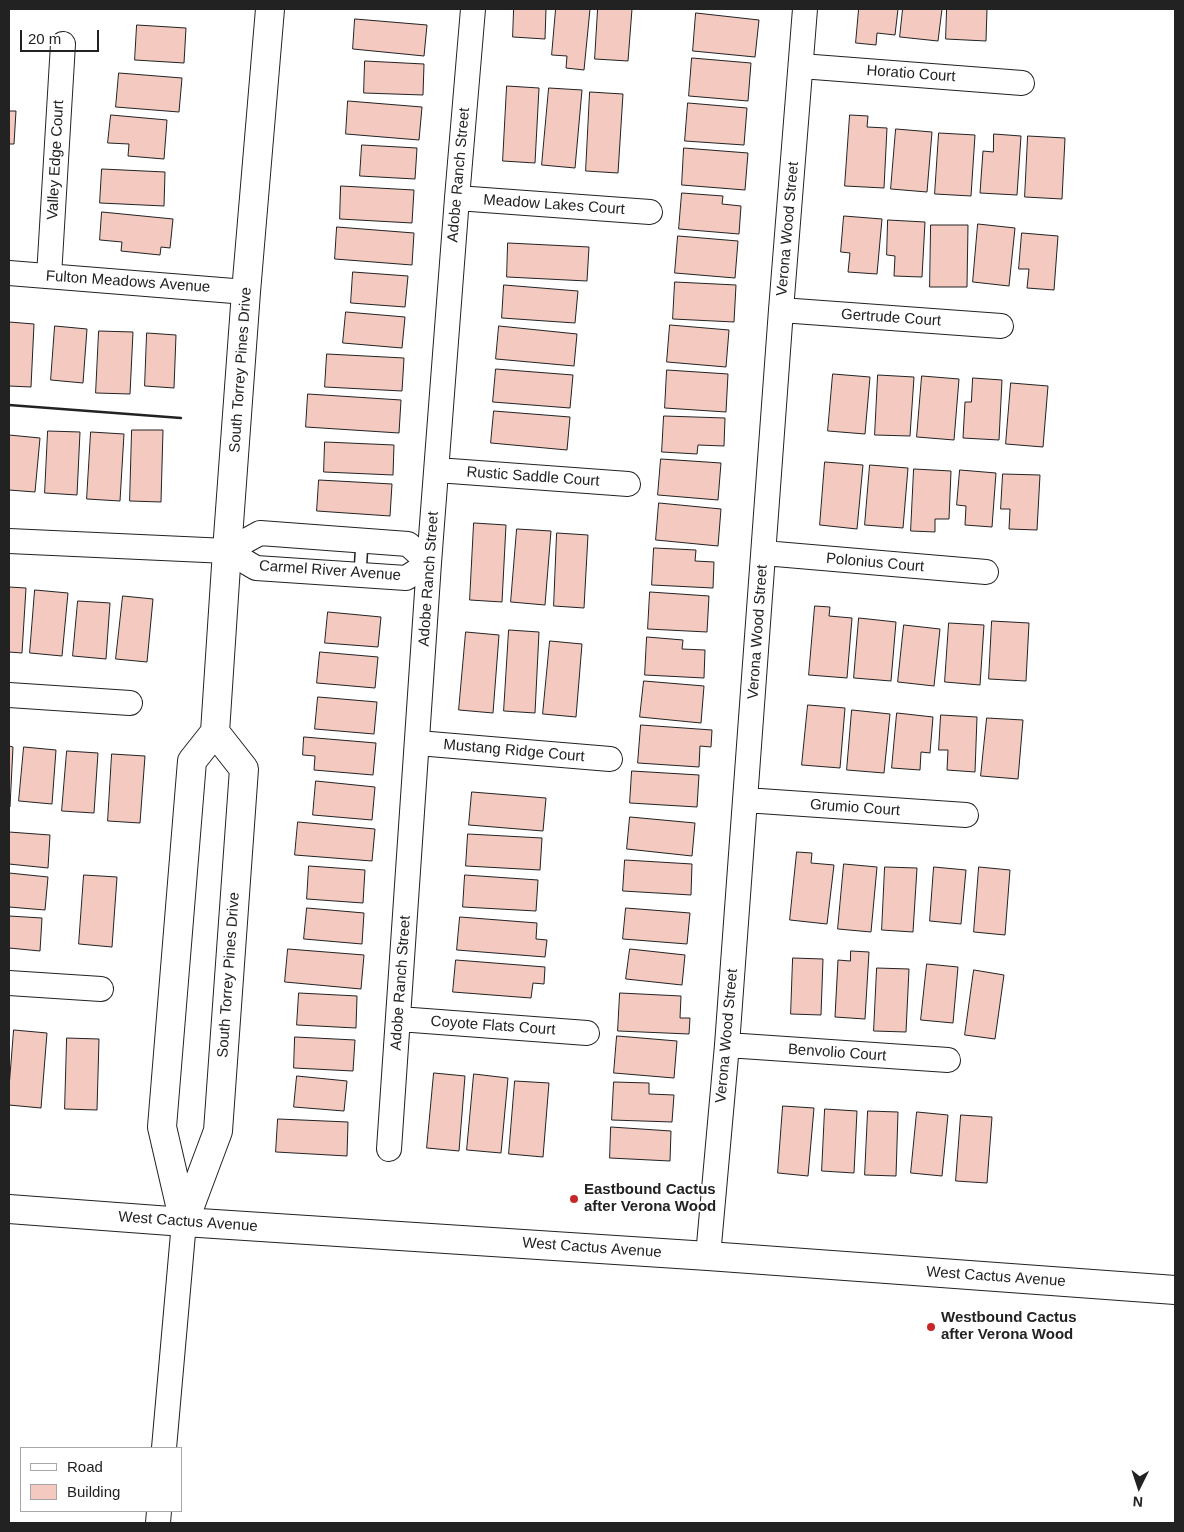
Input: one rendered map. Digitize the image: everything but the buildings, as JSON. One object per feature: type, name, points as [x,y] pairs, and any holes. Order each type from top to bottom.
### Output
[{"type":"street","name":"South Torrey Pines Drive","points":[[184,1222],[162,1127],[192,761],[215,732],[246,292],[270,9]]},
{"type":"street","name":"Adobe Ranch Street","points":[[389,1149],[429,563],[473,9]]},
{"type":"street","name":"Verona Wood Street","points":[[708,1256],[727,1045],[805,9]]},
{"type":"street","name":"Valley Edge Court","points":[[49,276],[63,44]]},
{"type":"street","name":"Horatio Court","points":[[801,66],[1022,83]]},
{"type":"street","name":"Meadow Lakes Court","points":[[457,198],[650,212]]},
{"type":"street","name":"Fulton Meadows Avenue","points":[[9,273],[246,292]]},
{"type":"street","name":"Gertrude Court","points":[[781,310],[1001,326]]},
{"type":"street","name":"Rustic Saddle Court","points":[[437,470],[628,484]]},
{"type":"street","name":"Carmel River Avenue","points":[[9,542],[227,551],[256,568],[406,578],[429,563],[408,544],[260,532],[227,551]]},
{"type":"street","name":"Polonius Court","points":[[764,553],[986,572]]},
{"type":"street","points":[[9,695],[130,703]]},
{"type":"street","name":"South Torrey Pines Drive","points":[[164,1447],[184,1222],[218,1131],[244,769],[215,732]]},
{"type":"street","name":"Mustang Ridge Court","points":[[418,743],[610,759]]},
{"type":"street","name":"Grumio Court","points":[[745,800],[966,815]]},
{"type":"street","points":[[9,983],[101,989]]},
{"type":"street","name":"Coyote Flats Court","points":[[399,1019],[587,1033]]},
{"type":"street","name":"Benvolio Court","points":[[727,1045],[948,1060]]},
{"type":"street","name":"West Cactus Avenue","points":[[9,1209],[708,1256],[1175,1290]]},
{"type":"lane","points":[[360,574],[362,541]]},
{"type":"wall","points":[[9,405],[181,418]]},
{"type":"place","name":"Eastbound Cactus after Verona Wood","points":[[574,1199]]},
{"type":"place","name":"Westbound Cactus after Verona Wood","points":[[931,1327]]}]
